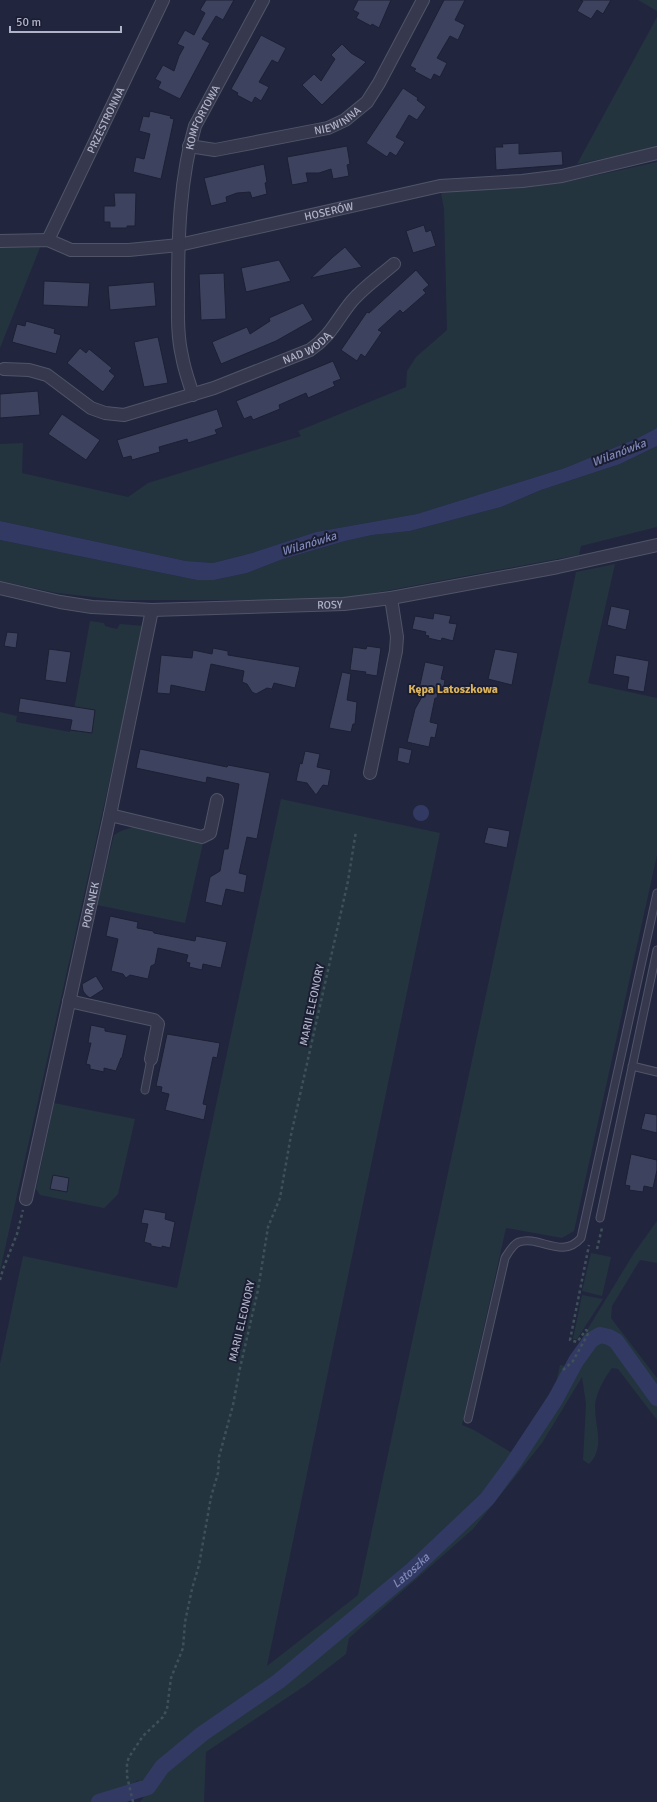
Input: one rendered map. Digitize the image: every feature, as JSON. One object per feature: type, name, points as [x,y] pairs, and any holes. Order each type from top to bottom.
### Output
[{"type":"street","name":"PRZESTRONNA","points":[[48,240],[163,0]]},
{"type":"street","name":"KOMFORTOWA","points":[[179,245],[183,181],[189,146],[195,126],[263,0]]},
{"type":"street","name":"NIEWINNA","points":[[189,146],[215,150],[328,128],[345,120],[367,102],[380,83],[423,0]]},
{"type":"street","name":"HOSERÓW","points":[[0,241],[48,240],[71,250],[129,250],[179,245],[440,186],[522,181],[562,176],[657,153]]},
{"type":"street","points":[[179,245],[178,323],[182,356],[193,395]]},
{"type":"street","name":"NAD WODĄ","points":[[4,369],[29,370],[47,375],[91,408],[112,415],[124,415],[193,395],[279,364],[310,350],[322,342],[351,302],[394,264]]},
{"type":"street","name":"ROSY","points":[[0,588],[60,602],[92,607],[152,610],[344,604],[391,598],[558,567],[657,545]]},
{"type":"street","points":[[370,773],[396,651],[397,632],[391,598]]},
{"type":"street","name":"PORANEK","points":[[26,1199],[110,815],[152,610]]},
{"type":"street","points":[[110,815],[202,837],[210,833],[218,800]]},
{"type":"street","points":[[69,1001],[154,1020],[158,1024],[151,1059]]},
{"type":"lane","points":[[468,1419],[505,1258],[518,1242],[527,1241],[550,1246],[567,1247],[576,1245],[581,1238],[657,893]]},
{"type":"lane","points":[[600,1218],[657,950]]},
{"type":"lane","points":[[145,1090],[151,1059]]},
{"type":"lane","points":[[632,1066],[657,1072]]},
{"type":"path","name":"MARII ELEONORY","points":[[133,1801],[127,1776],[127,1764],[129,1757],[143,1736],[162,1717],[167,1709],[171,1678],[183,1648],[185,1622],[199,1565],[211,1497],[218,1473],[220,1457],[258,1290],[268,1227],[280,1198],[291,1135],[348,881],[356,831]]},
{"type":"path","points":[[0,1280],[17,1234],[26,1199]]},
{"type":"path","points":[[597,1249],[603,1221],[600,1218]]},
{"type":"path","points":[[563,1370],[573,1361],[589,1332],[586,1330],[584,1331],[577,1342],[570,1340],[590,1242]]},
{"type":"shaded area","points":[[638,0],[657,0],[657,11]]},
{"type":"shaded area","points":[[657,17],[657,148],[577,164]]},
{"type":"shaded area","points":[[657,162],[657,428],[638,438],[565,468],[417,514],[316,532],[252,553],[213,563],[186,561],[0,521],[0,444],[23,443],[22,473],[128,497],[148,483],[301,436],[298,431],[406,387],[407,371],[416,357],[447,330],[444,209],[441,193],[566,182]]},
{"type":"shaded area","points":[[41,245],[0,348],[0,246]]},
{"type":"shaded area","points":[[657,446],[657,527],[581,546],[579,555],[353,597],[288,600],[120,600],[57,593],[0,581],[0,540],[197,580],[214,580],[247,573],[283,559],[345,541],[372,535],[410,531],[501,507],[541,490],[620,464]]},
{"type":"shaded area","points":[[615,564],[588,683],[657,698],[657,855],[574,1231],[562,1238],[506,1228],[462,1425],[474,1430],[512,1453],[556,1383],[560,1365],[565,1366],[634,1253],[657,1221],[657,1263],[640,1260],[612,1306],[611,1318],[657,1378],[657,1420],[618,1369],[612,1368],[602,1383],[596,1399],[595,1415],[598,1441],[595,1457],[589,1464],[583,1460],[586,1404],[582,1377],[542,1443],[473,1529],[349,1638],[346,1654],[306,1685],[206,1752],[204,1802],[140,1802],[145,1795],[139,1780],[119,1790],[122,1799],[128,1802],[0,1802],[0,1364],[23,1256],[177,1288],[281,799],[440,833],[267,1666],[358,1595],[576,572]]},
{"type":"shaded area","points":[[90,621],[104,623],[105,626],[117,629],[120,624],[144,626],[0,1271],[0,712],[17,716],[16,722],[70,732]]},
{"type":"shaded area","points":[[136,826],[203,843],[185,923],[97,905],[114,835]]},
{"type":"shaded area","points":[[54,1103],[135,1119],[118,1194],[104,1208],[40,1195],[36,1189]]},
{"type":"shaded area","points":[[591,1253],[611,1257],[602,1296],[582,1291]]},
{"type":"shaded area","points":[[582,1295],[603,1299],[577,1339],[573,1339]]},
{"type":"water","name":"Wilanówka","points":[[657,428],[657,446],[620,464],[541,490],[501,507],[410,531],[372,535],[345,541],[283,559],[247,573],[214,580],[197,580],[0,540],[0,521],[186,561],[213,563],[252,553],[316,532],[417,514],[565,468],[638,438]]},
{"type":"water","points":[[421,805],[427,807],[429,813],[427,819],[421,821],[415,819],[413,813],[415,807]]},
{"type":"building","points":[[206,0],[234,0],[223,20],[216,16],[202,39],[210,43],[180,99],[158,88],[161,82],[155,79],[163,65],[174,71],[184,47],[177,44],[185,30],[194,35],[205,13],[200,10]]},
{"type":"building","points":[[358,0],[391,0],[379,28],[372,24],[371,26],[356,18],[359,13],[353,10]]},
{"type":"building","points":[[444,0],[465,0],[455,20],[465,25],[458,40],[450,36],[437,58],[447,63],[440,77],[434,74],[431,80],[414,71],[416,69],[410,66]]},
{"type":"building","points":[[580,0],[611,0],[603,14],[597,10],[591,19],[577,11],[583,1]]},
{"type":"building","points":[[261,35],[286,48],[278,63],[272,60],[259,82],[269,87],[261,101],[255,97],[252,103],[237,95],[238,93],[231,89]]},
{"type":"building","points":[[342,44],[351,53],[366,62],[322,105],[302,85],[314,74],[321,81],[335,59],[331,55]]},
{"type":"building","points":[[403,88],[418,98],[417,100],[426,107],[417,120],[409,115],[396,137],[405,142],[396,156],[390,152],[387,157],[366,143]]},
{"type":"building","points":[[150,111],[171,116],[170,118],[174,119],[161,179],[133,172],[136,157],[144,159],[150,134],[139,131],[143,116],[149,117]]},
{"type":"building","points":[[519,143],[519,154],[562,151],[563,165],[496,170],[495,147],[503,147],[502,144]]},
{"type":"building","points":[[347,146],[350,164],[347,165],[349,176],[333,179],[331,169],[319,173],[306,173],[308,182],[292,185],[287,157]]},
{"type":"building","points":[[264,164],[267,194],[252,198],[250,192],[237,193],[226,197],[227,202],[211,206],[204,178]]},
{"type":"building","points":[[114,193],[136,193],[135,226],[127,226],[127,228],[110,228],[110,222],[104,222],[104,206],[115,206]]},
{"type":"building","points":[[424,225],[426,232],[431,230],[436,246],[413,253],[406,231]]},
{"type":"building","points":[[345,247],[362,267],[311,278],[333,257]]},
{"type":"building","points":[[279,260],[291,281],[246,292],[241,268]]},
{"type":"building","points":[[416,270],[429,285],[423,290],[426,293],[403,313],[400,310],[378,330],[382,332],[365,357],[361,354],[357,361],[341,350],[367,312],[369,313]]},
{"type":"building","points":[[224,273],[226,319],[201,320],[199,274]]},
{"type":"building","points":[[44,281],[90,283],[88,307],[43,305]]},
{"type":"building","points":[[154,282],[156,306],[110,310],[108,286]]},
{"type":"building","points":[[303,303],[313,320],[276,341],[221,364],[212,342],[247,327],[250,334],[270,321],[269,318]]},
{"type":"building","points":[[26,321],[55,329],[54,333],[61,335],[56,354],[12,342],[17,324],[25,326]]},
{"type":"building","points":[[158,337],[168,383],[144,387],[134,342]]},
{"type":"building","points":[[80,348],[86,353],[89,349],[112,368],[109,371],[115,376],[103,392],[67,363]]},
{"type":"building","points":[[333,361],[341,379],[333,382],[335,386],[308,398],[306,393],[279,405],[280,409],[253,420],[251,416],[244,419],[236,401]]},
{"type":"building","points":[[38,391],[40,415],[0,418],[0,394]]},
{"type":"building","points":[[217,409],[223,427],[215,430],[217,434],[188,443],[187,439],[159,447],[160,452],[132,460],[131,456],[123,458],[117,440]]},
{"type":"building","points":[[62,414],[100,440],[86,460],[48,434]]},
{"type":"building","points":[[611,606],[630,610],[626,630],[607,625]]},
{"type":"building","points":[[434,613],[451,616],[449,623],[457,624],[453,641],[442,638],[441,641],[428,638],[429,636],[425,635],[426,632],[412,629],[415,616],[433,619]]},
{"type":"building","points":[[7,632],[18,633],[16,648],[4,646]]},
{"type":"building","points":[[367,646],[381,648],[377,676],[365,674],[366,672],[350,670],[353,647],[366,649]]},
{"type":"building","points":[[213,648],[228,651],[228,655],[300,667],[295,688],[274,683],[272,689],[267,688],[256,694],[252,692],[247,684],[242,682],[244,671],[211,664],[205,692],[171,685],[170,694],[157,693],[161,655],[192,658],[193,650],[212,654]]},
{"type":"building","points":[[49,649],[71,652],[66,683],[45,680]]},
{"type":"building","points":[[495,649],[518,653],[512,685],[488,679]]},
{"type":"building","points":[[616,655],[649,661],[644,692],[627,689],[629,677],[613,674]]},
{"type":"building","points":[[425,662],[444,666],[441,679],[445,680],[443,691],[438,690],[437,698],[435,698],[430,722],[438,724],[435,738],[431,737],[429,747],[407,742],[415,709],[423,695],[418,694]]},
{"type":"building","points":[[342,672],[351,674],[347,700],[357,702],[355,724],[353,724],[351,732],[329,728]]},
{"type":"building","points":[[20,698],[95,710],[92,733],[70,730],[72,720],[18,712]]},
{"type":"building","points":[[399,747],[412,750],[409,764],[397,761]]},
{"type":"building","points":[[140,749],[227,767],[228,765],[270,773],[257,839],[247,837],[239,873],[247,875],[244,893],[226,889],[222,906],[205,902],[210,877],[220,871],[224,849],[228,849],[239,784],[207,777],[206,783],[136,768]]},
{"type":"building","points":[[305,751],[320,754],[317,767],[331,770],[328,786],[323,785],[316,795],[307,783],[296,781],[300,763],[302,764]]},
{"type":"building","points":[[488,827],[510,831],[507,848],[484,843]]},
{"type":"building","points":[[110,916],[138,922],[137,928],[153,931],[154,933],[195,941],[196,936],[227,942],[221,968],[203,964],[202,970],[189,967],[190,963],[186,962],[188,955],[158,948],[155,964],[151,966],[148,979],[130,975],[126,978],[123,974],[111,971],[118,939],[106,936]]},
{"type":"building","points":[[96,976],[104,989],[90,998],[83,991],[82,984]]},
{"type":"building","points":[[91,1025],[105,1028],[105,1031],[127,1035],[122,1058],[116,1071],[104,1068],[104,1072],[90,1069],[90,1065],[86,1064],[91,1043],[88,1043]]},
{"type":"building","points":[[167,1034],[220,1043],[217,1058],[213,1057],[203,1104],[207,1105],[204,1120],[165,1110],[169,1094],[161,1092],[162,1087],[156,1086]]},
{"type":"building","points":[[645,1113],[657,1115],[657,1133],[641,1129]]},
{"type":"building","points":[[631,1154],[657,1160],[657,1170],[653,1188],[644,1186],[643,1192],[629,1190],[630,1186],[625,1185]]},
{"type":"building","points":[[53,1175],[69,1178],[67,1192],[50,1189]]},
{"type":"building","points":[[144,1209],[166,1213],[165,1219],[175,1222],[170,1248],[151,1246],[151,1244],[144,1242],[148,1224],[141,1223]]},
{"type":"waterway","name":"Latoszka","points":[[99,1802],[148,1787],[162,1767],[202,1734],[279,1681],[411,1571],[487,1499],[512,1465],[555,1400],[576,1361],[591,1340],[600,1335],[609,1337],[616,1341],[657,1398]]},
{"type":"district","name":"Kępa Latoszkowa","points":[[453,689]]}]
